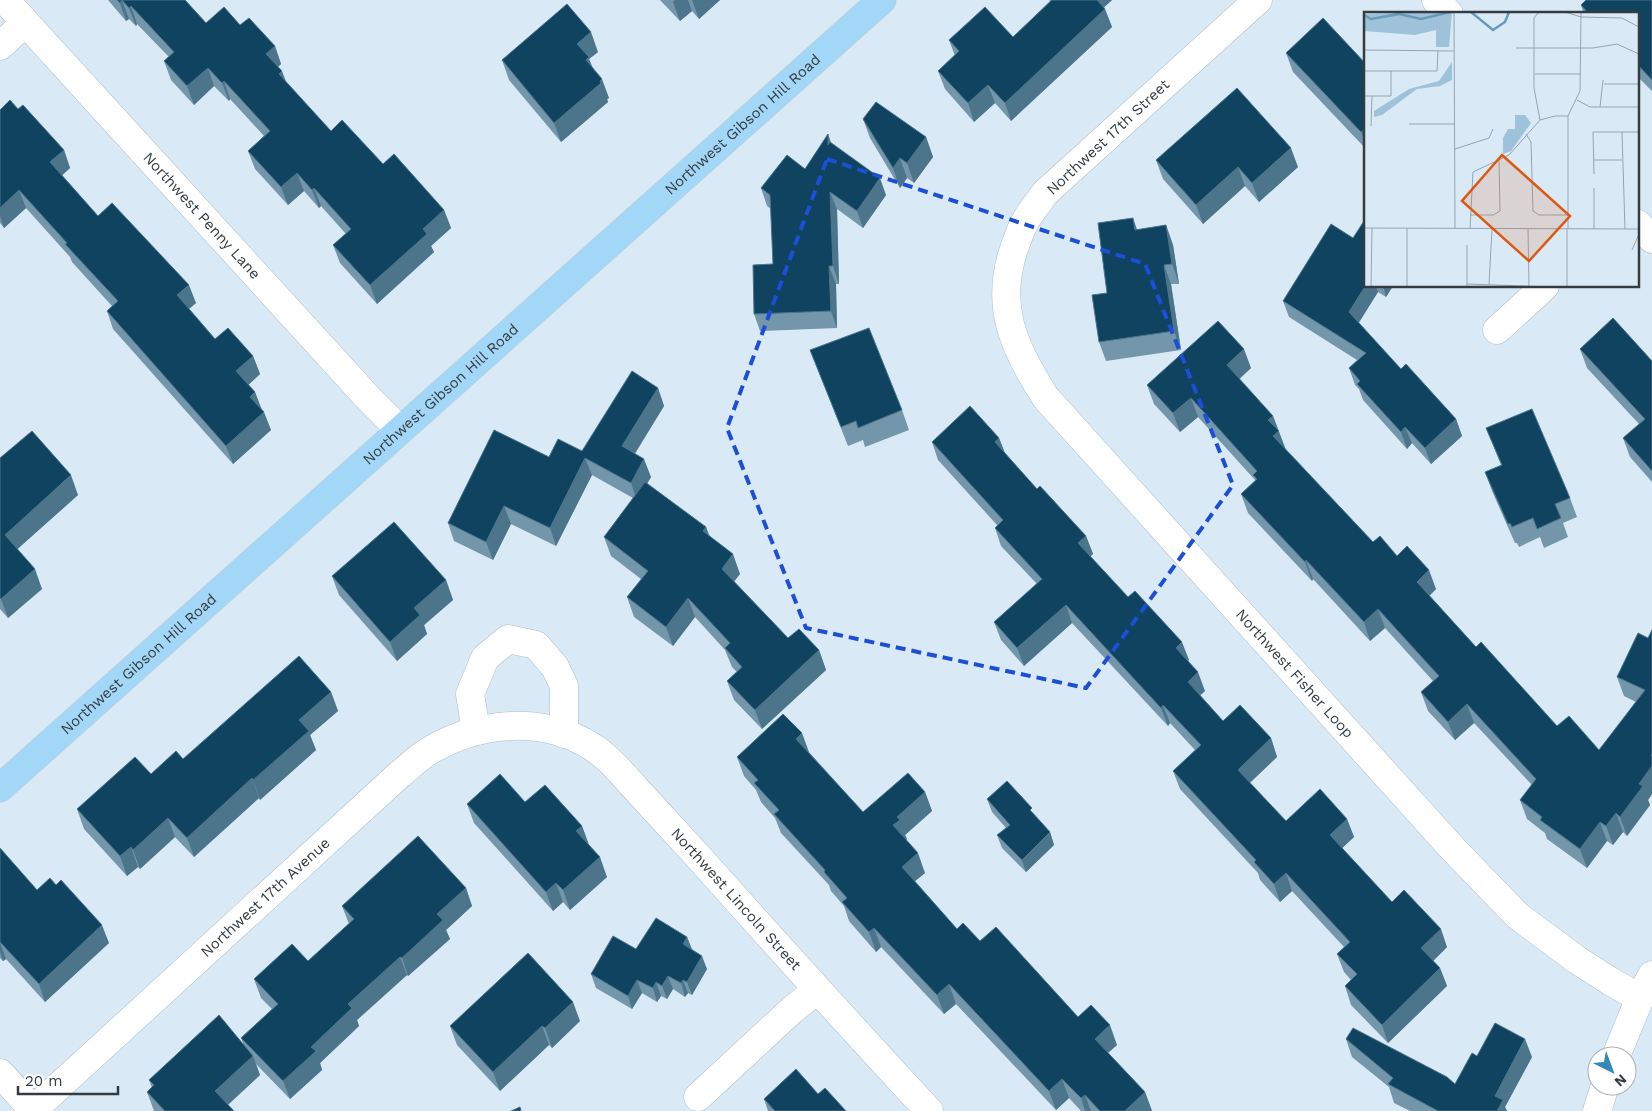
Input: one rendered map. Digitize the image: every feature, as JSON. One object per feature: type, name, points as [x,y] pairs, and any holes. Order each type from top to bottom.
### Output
[{"type":"main road","name":"Northwest Gibson Hill Road","points":[[0,788],[882,0]]},
{"type":"street","name":"Northwest Penny Lane","points":[[5,0],[370,400],[400,430]]},
{"type":"street","name":"Northwest 17th Street","points":[[1006,304],[1005,298],[1010,261],[1025,221],[1045,193],[1258,0]]},
{"type":"street","points":[[1436,0],[1447,12]]},
{"type":"street","points":[[0,46],[25,23]]},
{"type":"street","points":[[1640,226],[1652,239]]},
{"type":"street","points":[[1497,330],[1543,288]]},
{"type":"street","name":"Northwest Fisher Loop","points":[[1006,304],[1010,328],[1027,368],[1046,398],[1447,842],[1518,916],[1577,960],[1610,982],[1646,986]]},
{"type":"street","points":[[476,731],[470,694],[485,658],[508,639],[536,645],[555,667],[564,686],[564,734]]},
{"type":"street","name":"Northwest 17th Avenue","points":[[34,1110],[400,774],[428,751],[461,734],[497,726],[520,725]]},
{"type":"street","name":"Northwest Lincoln Street","points":[[520,725],[556,731],[584,741],[603,754],[929,1111]]},
{"type":"street","points":[[1620,1046],[1646,986]]},
{"type":"street","points":[[698,1097],[792,1010],[817,990]]},
{"type":"street","points":[[0,1073],[34,1110]]},
{"type":"street","points":[[1597,1111],[1602,1096]]},
{"type":"highlighted area","points":[[827,159],[1145,264],[1233,485],[1086,688],[806,628],[727,428]]},
{"type":"building","points":[[122,0],[185,0],[206,23],[224,7],[240,25],[249,18],[275,46],[266,54],[282,71],[279,74],[331,131],[342,120],[383,164],[394,154],[444,210],[423,229],[427,234],[370,285],[333,245],[351,229],[314,188],[312,190],[297,173],[281,187],[248,151],[270,131],[224,81],[222,83],[208,68],[187,86],[164,61],[174,52],[131,6],[129,8]]},
{"type":"building","points":[[1052,0],[1097,0],[1105,9],[1005,103],[988,85],[968,103],[938,71],[959,51],[949,40],[985,7],[1013,37]]},
{"type":"building","points":[[1586,0],[1652,0],[1652,80],[1640,67],[1640,12],[1587,12],[1581,5]]},
{"type":"building","points":[[567,4],[591,32],[577,44],[589,57],[586,60],[602,79],[601,83],[554,123],[502,60]]},
{"type":"building","points":[[1323,18],[1364,62],[1364,130],[1361,132],[1286,53]]},
{"type":"building","points":[[1237,88],[1291,148],[1252,183],[1238,167],[1196,205],[1156,160]]},
{"type":"building","points":[[10,100],[18,109],[23,105],[64,150],[50,162],[98,216],[112,203],[189,285],[177,295],[215,339],[228,328],[253,356],[236,371],[255,392],[250,397],[264,412],[226,446],[107,311],[118,301],[65,244],[67,243],[19,190],[0,208],[0,110]]},
{"type":"building","points":[[876,102],[926,137],[907,163],[900,158],[893,168],[863,119]]},
{"type":"building","points":[[828,134],[828,145],[830,142],[880,178],[857,211],[830,192],[833,266],[829,266],[831,311],[754,314],[753,265],[773,264],[770,195],[761,188],[787,155],[805,169]]},
{"type":"building","points":[[1133,218],[1135,230],[1166,225],[1172,264],[1164,265],[1174,331],[1099,342],[1092,295],[1107,293],[1098,223]]},
{"type":"building","points":[[1364,221],[1364,288],[1349,312],[1401,369],[1406,364],[1456,419],[1425,448],[1405,427],[1401,432],[1357,384],[1360,381],[1349,368],[1366,353],[1283,301],[1331,224],[1353,238]]},
{"type":"building","points":[[1613,318],[1652,361],[1652,471],[1623,438],[1645,419],[1580,349]]},
{"type":"building","points":[[1218,321],[1244,349],[1227,365],[1273,416],[1268,420],[1279,431],[1273,436],[1373,542],[1380,536],[1397,556],[1407,546],[1429,570],[1417,582],[1476,647],[1481,642],[1557,726],[1569,716],[1599,750],[1645,690],[1617,677],[1638,633],[1648,638],[1652,630],[1652,766],[1639,784],[1643,786],[1620,817],[1616,813],[1606,826],[1600,822],[1580,849],[1540,820],[1542,817],[1520,800],[1536,779],[1467,704],[1448,722],[1421,692],[1439,676],[1378,609],[1364,622],[1241,494],[1257,479],[1253,475],[1257,471],[1191,398],[1173,413],[1147,385]]},
{"type":"building","points":[[869,328],[902,410],[858,428],[856,421],[841,427],[810,350]]},
{"type":"building","points":[[632,371],[658,388],[622,446],[644,459],[631,483],[585,458],[550,528],[504,506],[486,542],[448,523],[494,430],[549,457],[558,439],[582,451]]},
{"type":"building","points":[[970,406],[999,438],[995,442],[1037,489],[1040,486],[1086,536],[1078,543],[1128,597],[1135,591],[1182,642],[1176,648],[1198,672],[1188,682],[1223,721],[1240,705],[1271,738],[1238,770],[1286,821],[1320,789],[1347,819],[1330,835],[1392,902],[1404,890],[1441,929],[1421,948],[1440,968],[1382,1025],[1345,986],[1357,974],[1337,954],[1350,942],[1286,873],[1274,884],[1254,862],[1256,860],[1173,771],[1201,745],[1163,705],[1161,708],[1066,605],[1017,648],[994,622],[1042,579],[995,528],[1003,520],[932,442]]},
{"type":"building","points":[[1532,409],[1570,498],[1555,504],[1561,518],[1537,529],[1533,518],[1512,527],[1510,523],[1508,524],[1485,472],[1502,465],[1486,428]]},
{"type":"building","points":[[32,431],[71,475],[5,535],[35,569],[1,599],[0,458]]},
{"type":"building","points":[[645,482],[706,527],[703,531],[733,554],[722,569],[788,638],[799,629],[819,650],[755,710],[727,681],[742,667],[725,648],[730,643],[688,598],[666,627],[627,597],[648,571],[604,537]]},
{"type":"building","points":[[394,522],[446,580],[414,608],[420,615],[390,642],[332,576]]},
{"type":"building","points":[[299,656],[331,692],[299,720],[309,731],[253,780],[252,778],[187,838],[168,818],[133,850],[131,847],[120,856],[77,809],[135,757],[151,774],[176,751],[183,759]]},
{"type":"building","points":[[783,714],[802,733],[796,739],[863,812],[908,773],[925,792],[897,817],[900,820],[893,825],[918,853],[902,867],[957,929],[963,923],[980,941],[996,927],[1078,1017],[1091,1005],[1110,1025],[1095,1039],[1145,1092],[1125,1111],[1100,1111],[1085,1095],[1081,1098],[1062,1079],[1049,1091],[949,984],[937,995],[874,928],[869,932],[842,902],[847,898],[824,872],[825,870],[774,814],[779,810],[754,783],[758,780],[737,757]]},
{"type":"building","points":[[500,774],[525,802],[545,785],[582,826],[576,831],[600,857],[563,890],[556,883],[546,892],[467,804]]},
{"type":"building","points":[[1007,781],[1032,808],[1030,810],[1050,832],[1022,860],[997,835],[1010,825],[987,799]]},
{"type":"building","points":[[418,836],[466,888],[437,914],[443,920],[348,1004],[352,1008],[311,1047],[316,1051],[283,1081],[241,1038],[278,1004],[254,979],[292,944],[308,961],[354,919],[342,906]]},
{"type":"building","points":[[0,848],[37,890],[50,878],[56,885],[61,880],[102,925],[39,984],[0,942]]},
{"type":"building","points":[[656,918],[687,937],[683,944],[702,956],[687,982],[683,980],[681,983],[668,976],[662,986],[656,982],[653,988],[637,980],[628,996],[591,974],[613,936],[636,949]]},
{"type":"building","points":[[528,953],[573,1002],[545,1028],[542,1026],[493,1072],[450,1026]]},
{"type":"building","points":[[219,1015],[253,1056],[215,1091],[234,1111],[165,1111],[147,1092],[154,1085],[149,1080]]},
{"type":"building","points":[[1495,1023],[1525,1039],[1495,1096],[1503,1100],[1497,1111],[1438,1111],[1388,1084],[1393,1078],[1346,1039],[1353,1028],[1447,1077],[1455,1084],[1472,1053],[1477,1056]]},
{"type":"building","points":[[796,1069],[818,1094],[825,1088],[846,1111],[775,1111],[764,1099]]},
{"type":"building","points":[[520,1107],[521,1111],[511,1111]]}]
